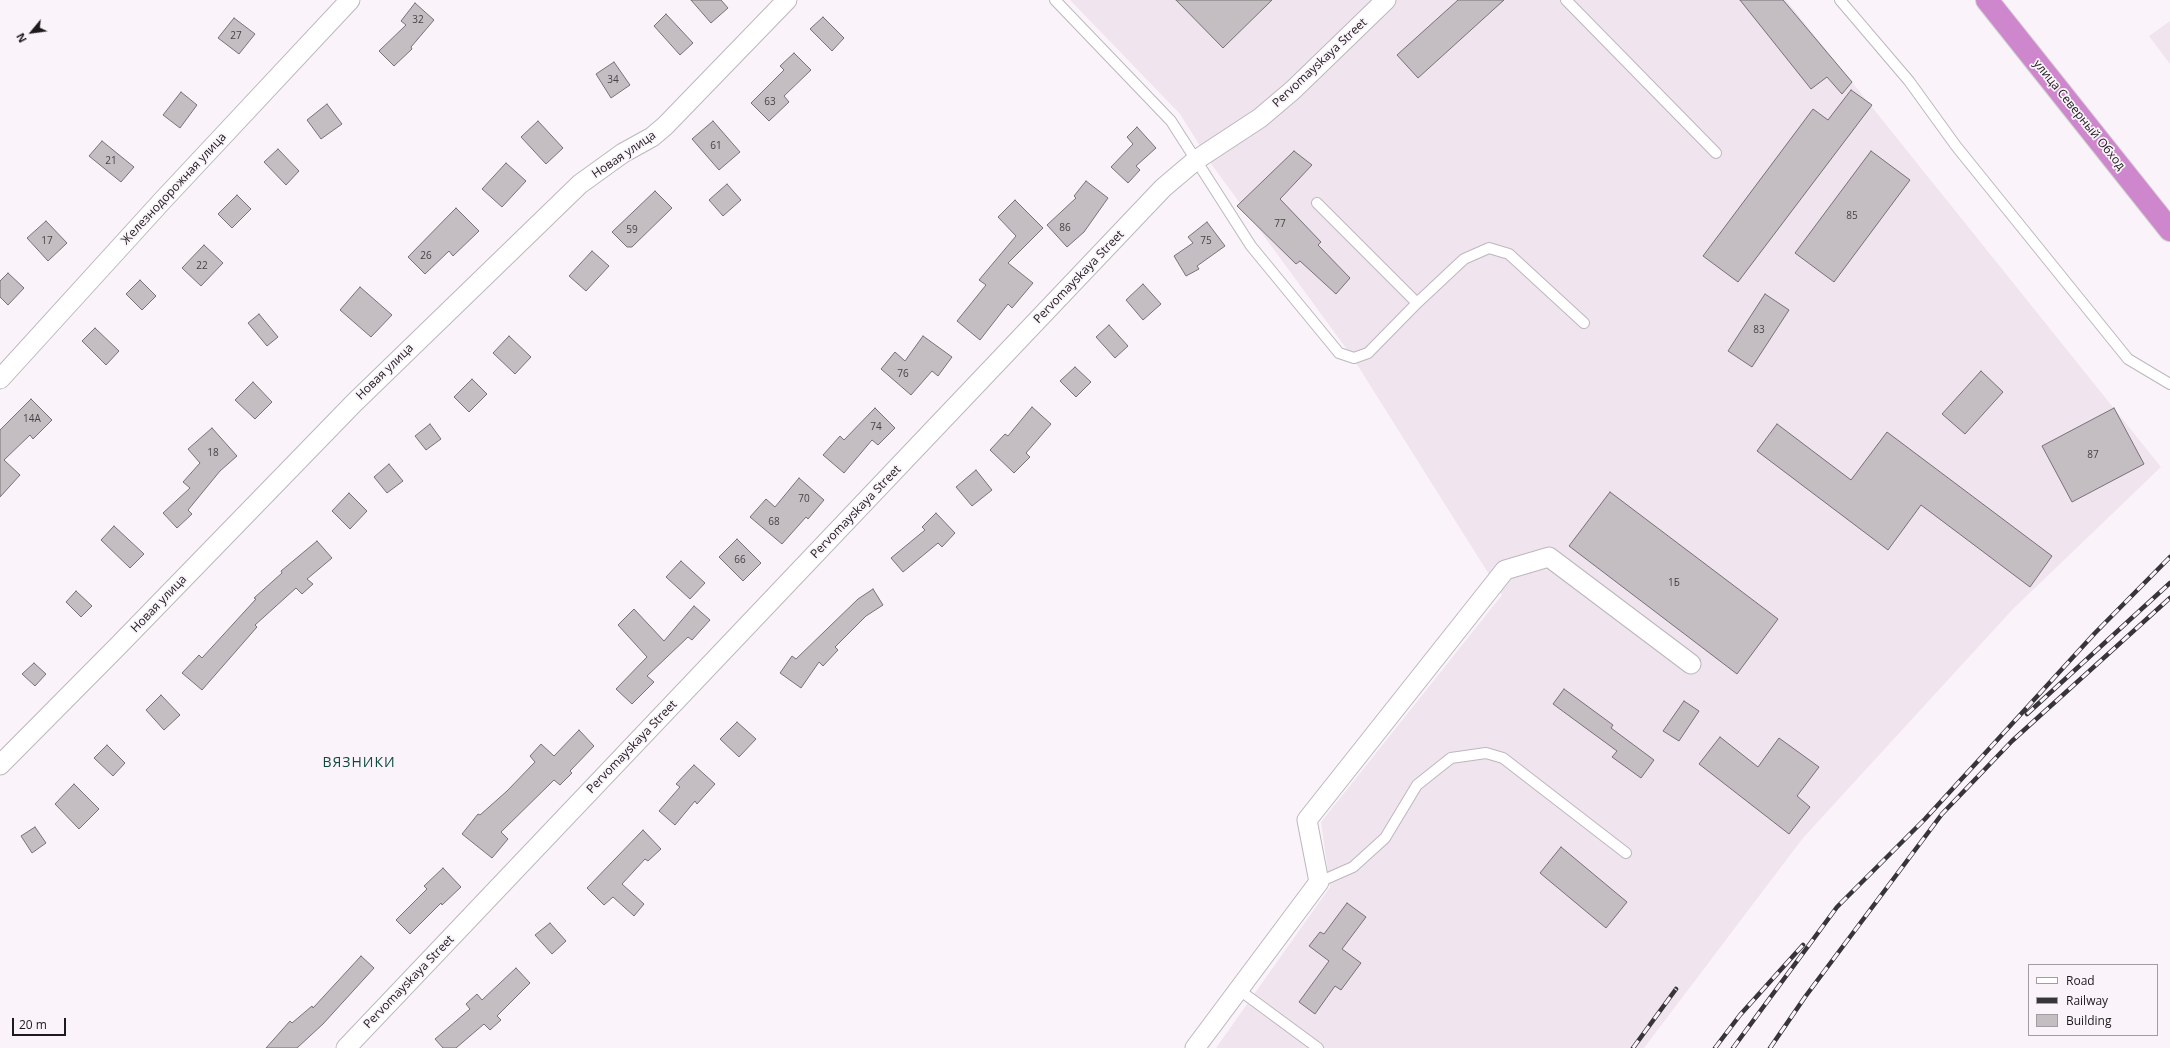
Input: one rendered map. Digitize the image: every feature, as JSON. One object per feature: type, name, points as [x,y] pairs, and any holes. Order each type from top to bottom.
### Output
[{"type":"highway","name":"улица Северный Обход","points":[[1987,0],[2170,230]]},
{"type":"street","name":"Железнодорожная улица","points":[[0,379],[163,200],[350,0]]},
{"type":"street","name":"Новая улица","points":[[0,765],[365,392],[580,184],[623,153],[652,138],[665,126],[787,0]]},
{"type":"street","name":"Pervomayskaya Street","points":[[346,1048],[1157,194],[1196,160],[1260,118],[1293,90],[1386,0]]},
{"type":"street","points":[[1195,1048],[1319,882],[1307,820],[1505,570],[1549,557],[1690,664]]},
{"type":"lane","points":[[1055,0],[1171,121],[1251,246],[1339,353],[1354,358],[1368,352],[1417,302],[1464,259],[1489,248],[1509,254],[1584,323]]},
{"type":"lane","points":[[1566,0],[1716,153]]},
{"type":"lane","points":[[1840,0],[1909,81],[1956,146],[2128,359],[2170,384]]},
{"type":"lane","points":[[1317,203],[1417,302]]},
{"type":"lane","points":[[1319,882],[1353,867],[1385,838],[1418,785],[1451,758],[1486,753],[1503,758],[1626,853]]},
{"type":"lane","points":[[1238,989],[1318,1048]]},
{"type":"shaded area","points":[[1070,0],[1786,0],[2161,467],[2013,609],[1803,838],[1644,1048],[1216,1048],[1330,887],[1321,822],[1502,595],[1351,355],[1212,165],[1180,114]]},
{"type":"shaded area","points":[[2170,21],[2170,64],[2149,36]]},
{"type":"building","points":[[691,0],[721,0],[728,8],[711,23]]},
{"type":"building","points":[[1176,0],[1272,0],[1223,48]]},
{"type":"building","points":[[1458,0],[1504,0],[1418,78],[1397,55]]},
{"type":"building","points":[[1740,0],[1783,0],[1852,82],[1842,94],[1827,77],[1811,89]]},
{"type":"building","points":[[415,3],[434,20],[411,47],[412,49],[394,66],[379,51],[406,25],[401,21]]},
{"type":"building","points":[[666,14],[693,43],[680,55],[654,26]]},
{"type":"building","points":[[823,17],[844,38],[832,51],[810,29]]},
{"type":"building","points":[[234,18],[255,34],[239,54],[218,38]]},
{"type":"building","points":[[794,53],[811,70],[784,96],[789,102],[769,121],[751,103],[784,70],[780,66]]},
{"type":"building","points":[[614,62],[630,85],[611,98],[596,74]]},
{"type":"building","points":[[1851,90],[1872,105],[1738,282],[1703,256],[1813,109],[1828,120]]},
{"type":"building","points":[[181,92],[197,105],[180,128],[163,115]]},
{"type":"building","points":[[327,104],[342,124],[321,139],[307,120]]},
{"type":"building","points":[[538,121],[563,148],[546,164],[521,137]]},
{"type":"building","points":[[713,121],[740,152],[719,170],[692,139]]},
{"type":"building","points":[[1137,127],[1156,148],[1136,166],[1140,170],[1128,183],[1111,167],[1133,144],[1127,137]]},
{"type":"building","points":[[102,141],[134,167],[121,182],[89,156]]},
{"type":"building","points":[[278,149],[299,171],[286,185],[264,162]]},
{"type":"building","points":[[1294,151],[1312,165],[1280,199],[1321,242],[1318,245],[1350,278],[1336,294],[1300,261],[1296,264],[1237,206]]},
{"type":"building","points":[[1871,151],[1910,180],[1834,282],[1795,253]]},
{"type":"building","points":[[506,163],[526,181],[502,207],[482,189]]},
{"type":"building","points":[[1086,181],[1108,198],[1084,232],[1067,247],[1047,225],[1076,198],[1074,196]]},
{"type":"building","points":[[727,184],[741,200],[723,216],[709,200]]},
{"type":"building","points":[[655,191],[672,208],[632,247],[627,247],[612,232]]},
{"type":"building","points":[[237,195],[251,209],[232,228],[218,214]]},
{"type":"building","points":[[1015,200],[1043,228],[1008,263],[1033,283],[1012,308],[1008,304],[980,340],[957,321],[986,285],[979,280],[1016,236],[998,217]]},
{"type":"building","points":[[456,208],[479,231],[453,256],[449,251],[425,274],[408,257]]},
{"type":"building","points":[[46,221],[67,243],[48,261],[27,238]]},
{"type":"building","points":[[1207,222],[1225,246],[1197,266],[1199,269],[1186,276],[1174,256],[1193,243],[1188,237]]},
{"type":"building","points":[[204,245],[223,263],[201,286],[182,268]]},
{"type":"building","points":[[592,251],[609,266],[586,291],[569,276]]},
{"type":"building","points":[[8,273],[24,288],[8,305],[0,297],[0,281]]},
{"type":"building","points":[[140,280],[156,296],[142,310],[126,294]]},
{"type":"building","points":[[1143,284],[1161,304],[1143,320],[1126,300]]},
{"type":"building","points":[[360,287],[392,315],[371,337],[340,310]]},
{"type":"building","points":[[1765,294],[1789,310],[1752,367],[1728,351]]},
{"type":"building","points":[[259,314],[278,337],[267,346],[248,323]]},
{"type":"building","points":[[1109,325],[1128,346],[1115,358],[1096,337]]},
{"type":"building","points":[[95,328],[119,351],[106,365],[82,341]]},
{"type":"building","points":[[509,336],[531,357],[515,374],[493,353]]},
{"type":"building","points":[[923,336],[952,357],[938,376],[932,371],[911,395],[881,369],[895,352],[905,361]]},
{"type":"building","points":[[1075,367],[1091,382],[1076,397],[1060,381]]},
{"type":"building","points":[[1981,371],[2003,392],[1965,434],[1942,414]]},
{"type":"building","points":[[472,379],[487,394],[469,412],[454,397]]},
{"type":"building","points":[[253,382],[272,402],[255,419],[235,400]]},
{"type":"building","points":[[31,399],[52,420],[33,439],[30,435],[4,460],[20,475],[0,497],[0,430]]},
{"type":"building","points":[[1032,407],[1051,424],[1026,453],[1030,457],[1014,473],[990,450],[1005,434],[1008,436]]},
{"type":"building","points":[[875,408],[895,428],[878,445],[872,440],[844,473],[823,455],[840,436],[844,440]]},
{"type":"building","points":[[2114,408],[2144,464],[2072,502],[2042,446]]},
{"type":"building","points":[[430,424],[441,439],[426,450],[415,436]]},
{"type":"building","points":[[1777,424],[1851,480],[1887,432],[2052,556],[2030,587],[1921,505],[1888,550],[1757,451]]},
{"type":"building","points":[[212,428],[237,456],[220,471],[188,510],[192,514],[177,528],[163,513],[190,488],[183,482],[200,463],[188,449]]},
{"type":"building","points":[[389,464],[403,481],[387,493],[374,477]]},
{"type":"building","points":[[976,470],[992,490],[972,506],[956,487]]},
{"type":"building","points":[[799,478],[824,500],[808,519],[806,517],[782,544],[750,517],[766,499],[775,507]]},
{"type":"building","points":[[1610,492],[1778,619],[1737,674],[1569,546]]},
{"type":"building","points":[[349,493],[367,511],[350,529],[332,511]]},
{"type":"building","points":[[936,513],[955,533],[942,547],[938,543],[903,572],[891,558],[925,530],[922,527]]},
{"type":"building","points":[[114,526],[144,554],[130,568],[101,540]]},
{"type":"building","points":[[737,539],[761,563],[743,581],[719,557]]},
{"type":"building","points":[[317,541],[332,558],[307,579],[313,584],[302,594],[296,588],[255,625],[257,627],[202,690],[182,673],[199,655],[202,658],[256,599],[254,598],[282,573],[281,571]]},
{"type":"building","points":[[681,561],[705,583],[690,599],[666,577]]},
{"type":"building","points":[[873,589],[883,605],[866,616],[835,647],[838,650],[823,666],[819,662],[801,688],[780,673],[792,656],[796,659],[858,599]]},
{"type":"building","points":[[76,591],[92,606],[81,617],[66,602]]},
{"type":"building","points":[[694,606],[710,620],[692,640],[688,637],[647,676],[654,682],[632,704],[616,689],[647,657],[618,625],[634,609],[664,641]]},
{"type":"building","points":[[34,663],[46,674],[35,686],[22,674]]},
{"type":"building","points":[[1564,689],[1613,725],[1611,728],[1654,760],[1641,778],[1612,757],[1617,751],[1553,704]]},
{"type":"building","points":[[161,695],[180,715],[164,730],[146,710]]},
{"type":"building","points":[[1684,701],[1699,711],[1679,741],[1663,731]]},
{"type":"building","points":[[737,722],[756,739],[739,757],[720,739]]},
{"type":"building","points":[[579,730],[594,746],[570,771],[572,773],[560,785],[554,780],[501,832],[508,839],[492,858],[462,834],[478,814],[480,815],[507,791],[535,762],[530,756],[541,744],[554,756]]},
{"type":"building","points":[[1720,737],[1758,767],[1779,738],[1819,767],[1797,796],[1810,807],[1789,834],[1699,764]]},
{"type":"building","points":[[107,745],[125,763],[113,776],[94,758]]},
{"type":"building","points":[[694,765],[715,784],[697,804],[695,801],[675,825],[659,811],[680,787],[676,784]]},
{"type":"building","points":[[74,784],[99,809],[79,829],[55,804]]},
{"type":"building","points":[[35,827],[46,843],[32,853],[21,836]]},
{"type":"building","points":[[643,830],[661,849],[648,861],[645,859],[622,884],[644,904],[634,916],[613,897],[604,905],[587,888]]},
{"type":"building","points":[[1561,847],[1627,902],[1606,928],[1540,873]]},
{"type":"building","points":[[443,868],[461,887],[442,905],[441,903],[410,934],[396,920],[427,889],[424,886]]},
{"type":"building","points":[[1347,903],[1366,917],[1342,949],[1361,963],[1341,990],[1335,986],[1315,1014],[1299,1002],[1329,961],[1309,946],[1320,932],[1324,934]]},
{"type":"building","points":[[550,923],[566,941],[552,954],[535,935]]},
{"type":"building","points":[[361,956],[374,968],[323,1024],[297,1048],[266,1048],[290,1021],[292,1023],[312,1006],[313,1008]]},
{"type":"building","points":[[516,968],[530,983],[497,1016],[501,1020],[490,1030],[484,1024],[456,1048],[443,1048],[435,1039],[470,1009],[466,1004],[477,994],[482,1000]]},
{"type":"railway","points":[[1733,1048],[1837,907],[1925,819],[2095,633],[2170,557]]},
{"type":"railway","points":[[2027,714],[2170,583]]},
{"type":"railway","points":[[1770,1048],[1805,997],[1942,814],[2012,741],[2170,598]]},
{"type":"railway","points":[[1715,1048],[1740,1015],[1803,945]]},
{"type":"railway","points":[[1633,1048],[1676,989]]},
{"type":"district","name":"ВЯЗНИКИ","points":[[359,763]]}]
